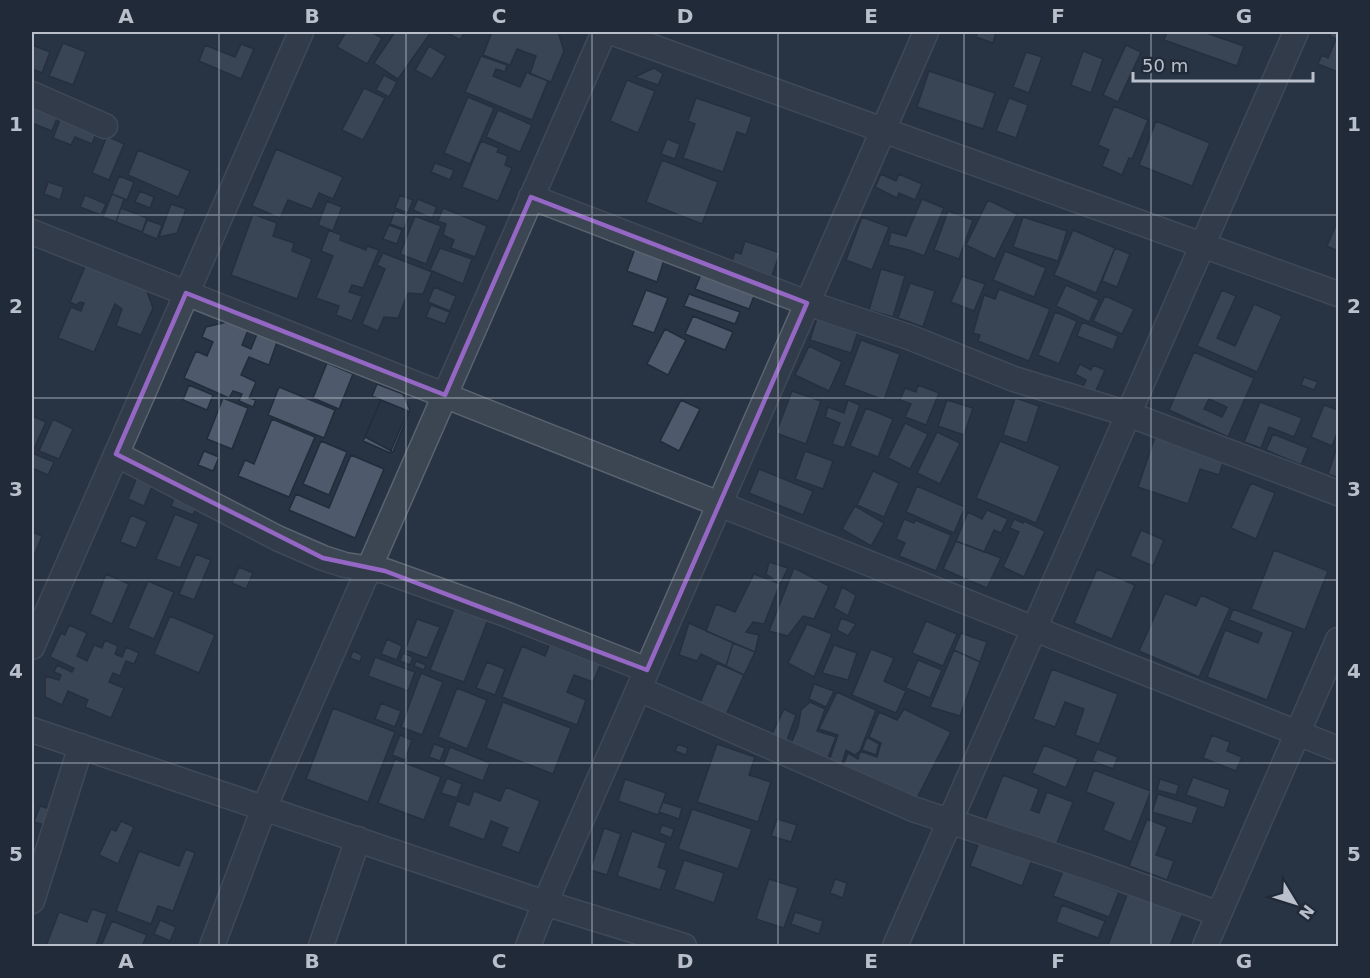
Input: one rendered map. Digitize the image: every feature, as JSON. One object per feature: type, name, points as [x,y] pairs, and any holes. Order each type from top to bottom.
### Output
[{"type":"street","points":[[32,647],[301,32]]},
{"type":"street","points":[[212,946],[264,808],[604,32]]},
{"type":"street","points":[[611,32],[1338,294]]},
{"type":"street","points":[[528,946],[926,32]]},
{"type":"street","points":[[895,946],[1296,32]]},
{"type":"street","points":[[32,93],[105,126]]},
{"type":"street","points":[[531,197],[807,303],[909,337],[1014,379],[1128,414],[1338,493]]},
{"type":"street","points":[[32,232],[1338,749]]},
{"type":"street","points":[[116,454],[277,538],[337,563],[385,571],[508,615],[859,786],[950,822],[1088,867],[1219,914]]},
{"type":"street","points":[[1205,946],[1338,640]]},
{"type":"street","points":[[32,730],[545,903],[684,946]]},
{"type":"street","points":[[32,901],[81,746]]},
{"type":"street","points":[[321,946],[358,839]]},
{"type":"highlighted area","points":[[531,197],[807,303],[647,670],[385,571],[323,558],[116,454],[186,293],[445,395]]},
{"type":"building","points":[[346,32],[371,32],[382,38],[367,64],[337,47]]},
{"type":"building","points":[[395,32],[431,32],[398,79],[374,63]]},
{"type":"building","points":[[446,32],[465,32],[460,40]]},
{"type":"building","points":[[492,32],[558,32],[564,51],[551,82],[530,74],[536,56],[517,49],[510,65],[483,55]]},
{"type":"building","points":[[978,32],[996,32],[993,43],[976,37]]},
{"type":"building","points":[[1167,32],[1203,32],[1244,46],[1237,66],[1164,40]]},
{"type":"building","points":[[1331,32],[1338,32],[1338,72],[1318,64],[1322,55],[1328,58],[1336,39],[1330,36]]},
{"type":"building","points":[[63,43],[86,52],[73,85],[49,76]]},
{"type":"building","points":[[241,44],[254,49],[241,79],[199,61],[205,45],[235,57]]},
{"type":"building","points":[[32,45],[50,52],[42,73],[32,69]]},
{"type":"building","points":[[1126,45],[1141,52],[1118,102],[1103,95]]},
{"type":"building","points":[[429,46],[446,56],[432,79],[415,70]]},
{"type":"building","points":[[1083,51],[1103,59],[1091,93],[1071,85]]},
{"type":"building","points":[[1026,52],[1042,57],[1029,93],[1013,87]]},
{"type":"building","points":[[481,56],[507,65],[505,72],[496,69],[493,76],[520,87],[527,72],[548,81],[532,120],[465,92]]},
{"type":"building","points":[[654,68],[663,74],[658,85],[635,77]]},
{"type":"building","points":[[929,71],[995,93],[983,129],[917,107]]},
{"type":"building","points":[[384,75],[397,82],[389,97],[376,90]]},
{"type":"building","points":[[627,80],[655,91],[638,133],[610,121]]},
{"type":"building","points":[[364,88],[385,98],[363,140],[342,130]]},
{"type":"building","points":[[468,97],[494,108],[470,164],[444,153]]},
{"type":"building","points":[[696,98],[752,117],[746,135],[737,132],[723,172],[683,158],[695,124],[688,121]]},
{"type":"building","points":[[1009,98],[1028,105],[1016,138],[996,131]]},
{"type":"building","points":[[32,100],[60,111],[52,131],[32,123]]},
{"type":"building","points":[[1114,106],[1148,120],[1132,159],[1129,158],[1122,175],[1102,166],[1109,150],[1098,145]]},
{"type":"building","points":[[498,110],[532,125],[520,152],[486,137]]},
{"type":"building","points":[[62,115],[97,131],[92,144],[75,137],[71,145],[53,138]]},
{"type":"building","points":[[1156,121],[1210,143],[1192,186],[1139,165]]},
{"type":"building","points":[[107,136],[124,144],[109,180],[92,173]]},
{"type":"building","points":[[667,139],[680,144],[675,159],[661,154]]},
{"type":"building","points":[[481,141],[499,148],[497,152],[508,156],[505,165],[512,168],[498,201],[462,187]]},
{"type":"building","points":[[276,149],[343,177],[333,199],[319,193],[312,209],[288,200],[280,218],[252,206]]},
{"type":"building","points":[[138,150],[190,171],[178,197],[128,175]]},
{"type":"building","points":[[662,160],[718,182],[702,224],[646,202]]},
{"type":"building","points":[[435,163],[454,170],[450,180],[431,172]]},
{"type":"building","points":[[881,174],[896,181],[899,174],[922,184],[915,200],[899,193],[897,198],[875,187]]},
{"type":"building","points":[[119,176],[134,182],[127,200],[112,194]]},
{"type":"building","points":[[48,182],[64,187],[60,200],[44,194]]},
{"type":"building","points":[[140,191],[154,197],[150,208],[135,202]]},
{"type":"building","points":[[112,194],[124,199],[116,222],[103,217]]},
{"type":"building","points":[[85,195],[106,204],[101,215],[80,207]]},
{"type":"building","points":[[400,195],[413,200],[408,213],[395,208]]},
{"type":"building","points":[[418,199],[437,207],[432,218],[413,210]]},
{"type":"building","points":[[922,199],[944,208],[924,256],[888,245],[891,232],[906,236]]},
{"type":"building","points":[[988,200],[1017,214],[995,259],[966,245]]},
{"type":"building","points":[[327,201],[342,207],[333,231],[318,225]]},
{"type":"building","points":[[171,204],[186,209],[177,233],[159,237]]},
{"type":"building","points":[[121,208],[147,218],[142,232],[116,222]]},
{"type":"building","points":[[443,208],[487,226],[475,257],[451,248],[454,240],[443,235],[446,224],[438,221]]},
{"type":"building","points":[[395,211],[409,216],[404,229],[390,224]]},
{"type":"building","points":[[948,211],[973,220],[959,259],[934,250]]},
{"type":"building","points":[[253,214],[277,223],[273,236],[294,243],[292,251],[312,259],[297,299],[231,275]]},
{"type":"building","points":[[415,216],[441,226],[426,264],[400,254]]},
{"type":"building","points":[[862,217],[889,227],[872,270],[846,260]]},
{"type":"building","points":[[1023,217],[1067,231],[1058,261],[1013,247]]},
{"type":"building","points":[[147,220],[162,225],[157,239],[142,233]]},
{"type":"building","points":[[1338,220],[1338,251],[1327,246]]},
{"type":"building","points":[[389,225],[402,230],[397,244],[383,239]]},
{"type":"building","points":[[329,230],[341,235],[340,240],[366,250],[367,246],[379,250],[363,288],[352,285],[349,292],[362,296],[352,321],[336,315],[339,306],[316,298],[333,256],[321,251]]},
{"type":"building","points":[[1073,230],[1115,248],[1096,293],[1054,275]]},
{"type":"building","points":[[745,241],[780,253],[770,281],[730,267],[735,252],[741,254]]},
{"type":"building","points":[[636,246],[665,257],[657,282],[627,271]]},
{"type":"building","points":[[440,248],[472,259],[463,284],[430,270]]},
{"type":"building","points":[[1115,248],[1130,254],[1117,287],[1102,281]]},
{"type":"building","points":[[1005,251],[1046,268],[1034,297],[993,280]]},
{"type":"building","points":[[383,253],[432,272],[423,294],[408,293],[398,318],[384,317],[378,331],[362,324],[385,269],[377,265]]},
{"type":"building","points":[[87,262],[145,286],[153,308],[141,335],[116,326],[122,309],[115,304],[94,352],[58,338],[71,307],[81,311],[84,303],[80,302],[76,305],[70,302]]},
{"type":"building","points":[[881,269],[905,276],[893,317],[869,310]]},
{"type":"building","points":[[702,272],[756,291],[749,309],[695,289]]},
{"type":"building","points":[[962,276],[985,284],[974,311],[951,302]]},
{"type":"building","points":[[910,283],[935,291],[923,327],[898,318]]},
{"type":"building","points":[[1066,285],[1099,300],[1089,322],[1056,306]]},
{"type":"building","points":[[434,287],[456,296],[450,311],[428,302]]},
{"type":"building","points":[[999,289],[1050,309],[1029,361],[978,341],[980,335],[973,333],[984,295],[995,299]]},
{"type":"building","points":[[646,290],[668,298],[654,333],[632,325]]},
{"type":"building","points":[[1222,290],[1236,296],[1217,338],[1235,346],[1254,304],[1282,316],[1257,372],[1197,346]]},
{"type":"building","points":[[689,294],[740,312],[735,324],[684,306]]},
{"type":"building","points":[[1105,296],[1134,309],[1122,334],[1093,321]]},
{"type":"building","points":[[431,305],[450,312],[445,324],[426,317]]},
{"type":"building","points":[[1055,312],[1077,321],[1059,364],[1038,355]]},
{"type":"building","points":[[818,315],[859,328],[851,353],[810,340]]},
{"type":"building","points":[[693,316],[733,332],[725,350],[685,334]]},
{"type":"building","points":[[227,322],[248,330],[242,345],[251,349],[257,334],[277,342],[269,365],[249,357],[241,375],[256,382],[249,398],[256,400],[253,407],[239,401],[242,394],[233,391],[229,398],[184,378],[196,351],[207,356],[213,342],[202,337],[206,327]]},
{"type":"building","points":[[1082,322],[1118,336],[1113,350],[1077,336]]},
{"type":"building","points":[[665,329],[686,340],[668,375],[647,364]]},
{"type":"building","points":[[861,340],[900,354],[884,400],[844,385]]},
{"type":"building","points":[[809,346],[842,362],[829,391],[795,375]]},
{"type":"building","points":[[1194,352],[1254,378],[1228,437],[1169,410]],"holes":[[[1209,399],[1227,407],[1222,417],[1204,409]]]},
{"type":"building","points":[[327,363],[353,374],[339,409],[313,398]]},
{"type":"building","points":[[1080,364],[1091,370],[1093,365],[1105,370],[1093,397],[1081,391],[1086,380],[1075,374]]},
{"type":"building","points":[[1304,377],[1318,382],[1314,390],[1301,385]]},
{"type":"building","points":[[377,384],[403,394],[410,410],[393,452],[365,437],[381,400],[372,396]]},
{"type":"building","points":[[189,385],[213,395],[207,410],[183,400]]},
{"type":"building","points":[[918,385],[939,393],[926,425],[905,417],[911,404],[900,400],[905,388],[916,392]]},
{"type":"building","points":[[279,387],[335,410],[324,438],[268,415]]},
{"type":"building","points":[[792,391],[821,401],[806,444],[776,433]]},
{"type":"building","points":[[223,398],[248,408],[232,449],[207,439]]},
{"type":"building","points":[[1015,398],[1039,406],[1027,443],[1003,435]]},
{"type":"building","points":[[381,400],[408,411],[390,453],[363,441]]},
{"type":"building","points":[[681,400],[700,409],[679,451],[660,441]]},
{"type":"building","points":[[848,400],[860,405],[844,448],[832,444],[840,423],[825,417],[828,407],[844,413]]},
{"type":"building","points":[[947,400],[973,408],[964,435],[938,426]]},
{"type":"building","points":[[1260,402],[1302,418],[1294,437],[1269,427],[1261,448],[1244,442]]},
{"type":"building","points":[[1324,405],[1338,410],[1338,431],[1332,446],[1311,437]]},
{"type":"building","points":[[866,408],[893,419],[878,457],[850,446]]},
{"type":"building","points":[[32,416],[46,422],[32,453]]},
{"type":"building","points":[[53,419],[73,429],[59,459],[39,451]]},
{"type":"building","points":[[272,419],[315,437],[289,497],[238,476],[245,460],[254,464]]},
{"type":"building","points":[[905,423],[928,434],[910,469],[888,458]]},
{"type":"building","points":[[937,432],[960,443],[940,484],[917,473]]},
{"type":"building","points":[[1156,434],[1225,457],[1219,475],[1200,469],[1188,504],[1138,487]]},
{"type":"building","points":[[1273,434],[1308,448],[1301,465],[1266,450]]},
{"type":"building","points":[[321,441],[347,452],[329,495],[303,484]]},
{"type":"building","points":[[1000,441],[1060,466],[1036,523],[976,498]]},
{"type":"building","points":[[1338,444],[1338,478],[1328,474]]},
{"type":"building","points":[[204,451],[219,457],[213,471],[198,465]]},
{"type":"building","points":[[805,451],[833,461],[823,489],[795,479]]},
{"type":"building","points":[[32,453],[54,462],[48,475],[32,468]]},
{"type":"building","points":[[351,455],[384,469],[355,538],[289,510],[296,494],[329,508]]},
{"type":"building","points":[[759,469],[813,491],[803,515],[749,493]]},
{"type":"building","points":[[873,471],[899,483],[884,517],[857,505]]},
{"type":"building","points":[[137,477],[153,484],[144,506],[128,499]]},
{"type":"building","points":[[1251,483],[1275,493],[1256,539],[1231,528]]},
{"type":"building","points":[[917,486],[965,507],[954,533],[906,512]]},
{"type":"building","points":[[175,496],[197,505],[193,515],[171,506]]},
{"type":"building","points":[[855,506],[884,523],[871,546],[842,529]]},
{"type":"building","points":[[987,510],[1008,519],[1001,533],[994,530],[984,552],[956,541],[968,512],[982,519]]},
{"type":"building","points":[[175,514],[199,524],[180,568],[156,559]]},
{"type":"building","points":[[131,515],[147,522],[136,548],[120,542]]},
{"type":"building","points":[[904,519],[914,523],[915,520],[951,535],[936,571],[899,556],[905,543],[896,539]]},
{"type":"building","points":[[1014,519],[1045,531],[1024,577],[1003,567],[1019,532],[1010,528]]},
{"type":"building","points":[[1141,530],[1164,540],[1153,566],[1130,556]]},
{"type":"building","points":[[32,532],[42,536],[32,561]]},
{"type":"building","points":[[956,541],[1001,558],[987,588],[943,569]]},
{"type":"building","points":[[1274,550],[1328,571],[1305,630],[1251,609]]},
{"type":"building","points":[[196,554],[211,560],[194,600],[179,594]]},
{"type":"building","points":[[769,562],[788,568],[780,584],[766,574]]},
{"type":"building","points":[[239,567],[253,573],[246,589],[232,583]]},
{"type":"building","points":[[794,568],[829,586],[814,619],[803,616],[788,636],[769,631]]},
{"type":"building","points":[[1097,569],[1135,585],[1112,639],[1074,623]]},
{"type":"building","points":[[106,574],[129,584],[112,624],[90,614]]},
{"type":"building","points":[[754,574],[780,584],[764,624],[753,622],[746,632],[759,635],[755,652],[706,631],[716,604],[735,612]]},
{"type":"building","points":[[148,581],[174,592],[154,639],[128,628]]},
{"type":"building","points":[[842,587],[856,595],[848,616],[834,608]]},
{"type":"building","points":[[1165,593],[1196,606],[1201,595],[1230,608],[1199,677],[1139,651]]},
{"type":"building","points":[[456,604],[489,617],[464,682],[430,670]]},
{"type":"building","points":[[1233,609],[1293,632],[1267,700],[1207,677],[1225,630],[1258,643],[1262,633],[1229,620]]},
{"type":"building","points":[[170,616],[215,635],[199,673],[154,654]]},
{"type":"building","points":[[841,618],[856,624],[848,636],[837,630]]},
{"type":"building","points":[[417,619],[440,627],[427,658],[405,650]]},
{"type":"building","points":[[926,621],[957,634],[943,666],[912,653]]},
{"type":"building","points":[[689,623],[733,643],[726,666],[701,654],[697,661],[679,655]]},
{"type":"building","points":[[807,624],[832,634],[814,677],[788,663]]},
{"type":"building","points":[[69,625],[87,633],[77,656],[87,661],[94,645],[102,648],[105,640],[118,646],[115,654],[122,657],[126,647],[139,653],[134,664],[126,661],[120,676],[113,673],[109,682],[124,688],[111,718],[85,707],[88,700],[68,691],[62,705],[45,697],[45,676],[59,680],[61,675],[54,672],[57,665],[72,672],[74,668],[50,657],[61,633],[65,635]]},
{"type":"building","points":[[961,633],[987,642],[980,662],[954,650]]},
{"type":"building","points":[[552,638],[603,658],[593,682],[574,675],[567,692],[586,700],[577,725],[502,697],[522,646],[545,656]]},
{"type":"building","points":[[387,639],[402,646],[397,660],[381,654]]},
{"type":"building","points":[[733,643],[755,652],[744,675],[726,666]]},
{"type":"building","points":[[834,645],[857,653],[848,680],[822,673]]},
{"type":"building","points":[[871,649],[894,658],[884,681],[906,691],[896,713],[852,695]]},
{"type":"building","points":[[954,650],[980,662],[960,716],[930,707]]},
{"type":"building","points":[[353,651],[362,655],[360,662],[350,658]]},
{"type":"building","points":[[403,653],[413,657],[410,665],[400,661]]},
{"type":"building","points":[[375,657],[415,672],[408,691],[368,676]]},
{"type":"building","points":[[918,660],[942,670],[930,698],[906,688]]},
{"type":"building","points":[[416,661],[426,665],[424,670],[414,666]]},
{"type":"building","points":[[487,662],[505,669],[495,695],[476,688]]},
{"type":"building","points":[[717,663],[744,675],[725,717],[699,705]]},
{"type":"building","points":[[1052,669],[1118,694],[1099,744],[1075,735],[1084,709],[1065,702],[1055,727],[1033,719]]},
{"type":"building","points":[[421,673],[443,682],[422,735],[401,727]]},
{"type":"building","points":[[814,684],[834,691],[826,707],[809,699]]},
{"type":"building","points":[[457,688],[487,700],[467,749],[438,737]]},
{"type":"building","points":[[837,692],[876,710],[860,751],[855,755],[846,750],[841,767],[829,761],[838,735],[819,729]]},
{"type":"building","points":[[503,702],[571,728],[553,774],[486,748]]},
{"type":"building","points":[[810,702],[825,709],[817,731],[836,737],[827,760],[790,746],[798,727],[801,710]]},
{"type":"building","points":[[381,703],[401,711],[395,727],[375,719]]},
{"type":"building","points":[[333,708],[395,732],[368,802],[306,779]]},
{"type":"building","points":[[784,709],[796,715],[786,743],[771,736]]},
{"type":"building","points":[[904,709],[951,732],[917,798],[842,768],[848,753],[858,759],[860,751],[877,757],[881,743],[869,737],[879,712],[897,720]]},
{"type":"building","points":[[400,735],[412,740],[405,760],[392,755]]},
{"type":"building","points":[[1212,735],[1230,742],[1227,751],[1242,757],[1236,771],[1203,758]]},
{"type":"building","points":[[867,737],[879,744],[876,755],[862,750]]},
{"type":"building","points":[[434,744],[445,748],[440,761],[429,757]]},
{"type":"building","points":[[678,744],[688,748],[686,755],[675,751]]},
{"type":"building","points":[[717,744],[755,757],[749,775],[771,782],[758,822],[697,802]]},
{"type":"building","points":[[1044,745],[1078,759],[1066,788],[1032,773]]},
{"type":"building","points":[[450,747],[490,763],[483,781],[443,765]]},
{"type":"building","points":[[1097,749],[1118,757],[1113,769],[1092,761]]},
{"type":"building","points":[[395,759],[441,777],[424,820],[378,803]]},
{"type":"building","points":[[1094,770],[1151,791],[1131,842],[1103,830],[1114,803],[1086,792]]},
{"type":"building","points":[[1003,775],[1039,789],[1031,810],[1039,813],[1047,792],[1073,802],[1055,848],[985,821]]},
{"type":"building","points":[[1193,777],[1230,790],[1224,808],[1186,795]]},
{"type":"building","points":[[447,778],[462,784],[457,798],[441,793]]},
{"type":"building","points":[[625,779],[666,793],[658,815],[618,801]]},
{"type":"building","points":[[1160,779],[1179,785],[1176,795],[1157,790]]},
{"type":"building","points":[[506,787],[540,801],[519,853],[501,846],[508,828],[491,821],[484,840],[448,826],[457,801],[469,805],[474,791],[500,801]]},
{"type":"building","points":[[1158,794],[1198,807],[1192,824],[1152,812]]},
{"type":"building","points":[[663,802],[682,808],[679,819],[659,812]]},
{"type":"building","points":[[40,806],[53,810],[48,826],[34,822]]},
{"type":"building","points":[[692,809],[752,829],[738,869],[678,849]]},
{"type":"building","points":[[777,819],[797,825],[791,842],[771,836]]},
{"type":"building","points":[[1147,819],[1167,827],[1156,855],[1174,861],[1167,880],[1129,866]]},
{"type":"building","points":[[121,821],[134,827],[118,864],[99,855],[111,829],[116,831]]},
{"type":"building","points":[[662,825],[674,829],[671,838],[659,833]]},
{"type":"building","points":[[604,828],[621,834],[607,875],[590,870]]},
{"type":"building","points":[[632,831],[666,843],[658,867],[667,870],[660,890],[617,876]]},
{"type":"building","points":[[980,840],[1032,860],[1022,886],[970,866]]},
{"type":"building","points":[[186,849],[195,853],[173,911],[158,906],[151,924],[116,911],[139,851],[179,866]]},
{"type":"building","points":[[684,860],[724,873],[714,903],[674,889]]},
{"type":"building","points":[[1063,871],[1119,892],[1109,917],[1053,896]]},
{"type":"building","points":[[769,879],[798,888],[784,928],[756,919]]},
{"type":"building","points":[[835,879],[847,883],[843,898],[830,893]]},
{"type":"building","points":[[1130,887],[1185,908],[1170,946],[1108,945]]},
{"type":"building","points":[[1062,905],[1105,921],[1098,938],[1056,922]]},
{"type":"building","points":[[92,909],[107,914],[96,946],[46,946],[59,912],[87,922]]},
{"type":"building","points":[[795,912],[823,921],[819,934],[791,924]]},
{"type":"building","points":[[160,920],[176,927],[170,941],[154,934]]},
{"type":"building","points":[[112,921],[147,935],[142,946],[101,946]]}]
